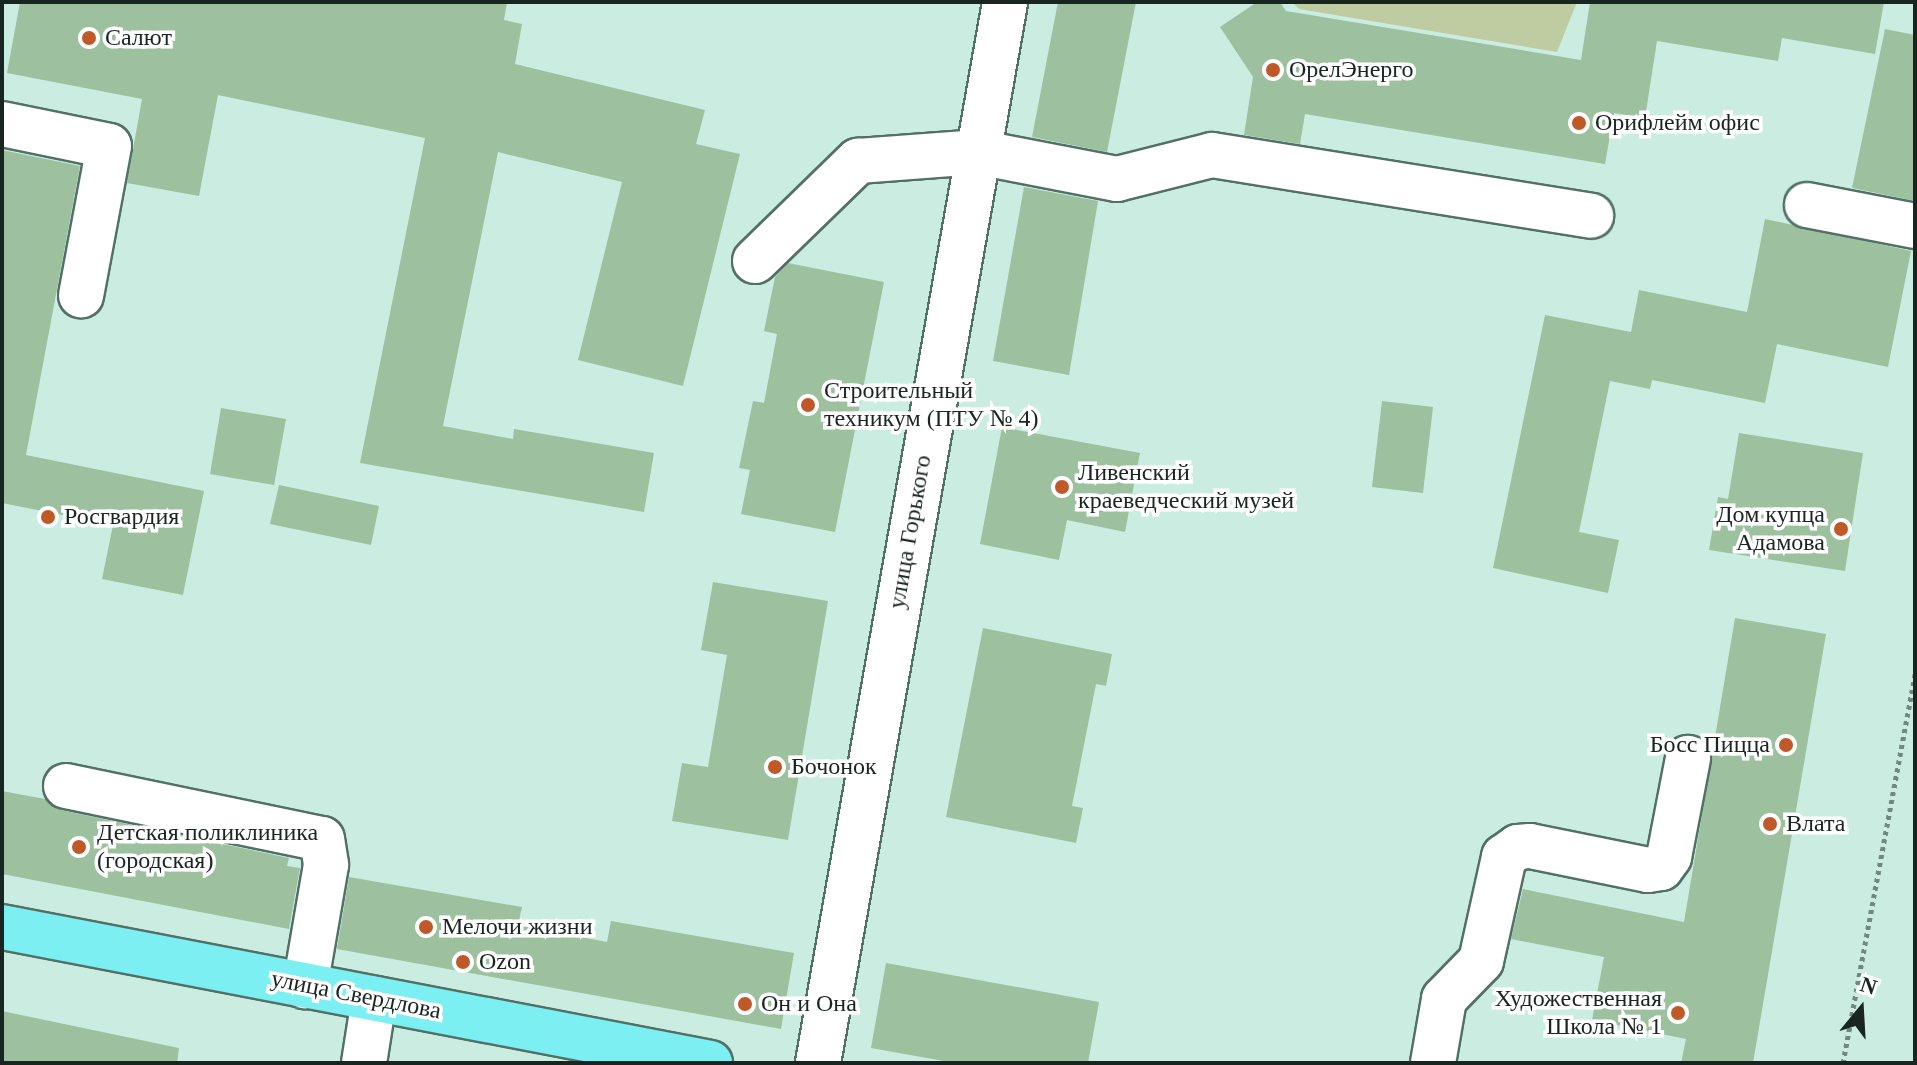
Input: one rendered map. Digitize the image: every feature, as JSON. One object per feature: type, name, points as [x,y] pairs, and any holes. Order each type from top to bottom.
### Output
[{"type":"main road","name":"улица Свердлова","points":[[2,927],[710,1063]]},
{"type":"street","name":"улица Горького","points":[[818,1063],[1005,2]]},
{"type":"street","points":[[2,124],[109,146],[81,295]]},
{"type":"street","points":[[755,261],[858,161],[977,152],[1117,179],[1212,155],[1591,216]]},
{"type":"street","points":[[1807,205],[1915,226]]},
{"type":"street","points":[[1433,1063],[1444,999],[1481,961],[1504,857],[1518,847],[1530,846],[1648,870],[1661,868],[1669,857],[1688,758]]},
{"type":"street","points":[[66,786],[322,839],[326,865],[305,986]]},
{"type":"street","points":[[364,1063],[374,999]]},
{"type":"path","points":[[1843,1063],[1915,674]]},
{"type":"green space","points":[[1292,2],[1577,2],[1557,52],[1299,9]]},
{"type":"building","points":[[20,2],[507,2],[504,20],[522,24],[515,64],[705,110],[696,144],[740,154],[683,386],[578,360],[622,182],[498,152],[443,426],[513,439],[514,429],[654,453],[644,512],[360,463],[425,138],[218,95],[199,196],[127,183],[142,99],[7,73]]},
{"type":"building","points":[[1058,2],[1136,2],[1107,152],[1032,137]]},
{"type":"building","points":[[1257,2],[1280,2],[1286,11],[1581,60],[1590,2],[1884,2],[1875,54],[1782,38],[1778,61],[1657,41],[1645,118],[1614,113],[1605,164],[1305,114],[1300,144],[1244,135],[1253,77],[1220,27]]},
{"type":"building","points":[[1885,29],[1915,35],[1915,201],[1852,188]]},
{"type":"building","points":[[2,150],[80,166],[26,455],[204,491],[183,595],[102,579],[113,525],[2,503]]},
{"type":"building","points":[[1024,187],[1098,201],[1069,375],[993,361]]},
{"type":"building","points":[[1765,219],[1911,251],[1888,367],[1777,344],[1765,403],[1652,380],[1650,389],[1610,381],[1579,532],[1619,540],[1608,593],[1493,568],[1545,315],[1631,332],[1639,290],[1747,312]]},
{"type":"building","points":[[788,263],[884,282],[835,532],[741,514],[750,470],[739,468],[753,401],[764,403],[777,334],[764,331],[775,277]]},
{"type":"building","points":[[1382,401],[1433,407],[1423,493],[1372,487]]},
{"type":"building","points":[[221,408],[286,419],[274,485],[210,474]]},
{"type":"building","name":"Ливенский краеведческий музей","points":[[1002,427],[1140,453],[1125,532],[1067,520],[1059,560],[980,544]]},
{"type":"building","points":[[1739,433],[1863,453],[1845,571],[1709,550],[1718,497],[1728,499]]},
{"type":"building","points":[[279,485],[379,506],[371,545],[270,524]]},
{"type":"building","points":[[713,582],[828,601],[788,840],[672,821],[682,763],[708,767],[727,655],[701,650]]},
{"type":"building","points":[[1735,618],[1826,634],[1753,1063],[1681,1063],[1686,1039],[1592,1020],[1604,957],[1511,939],[1523,889],[1684,922]]},
{"type":"building","points":[[983,628],[1112,654],[1106,686],[1096,684],[1072,806],[1083,808],[1076,843],[946,817]]},
{"type":"building","points":[[2,791],[45,799],[61,810],[289,858],[287,866],[300,868],[289,929],[2,874]]},
{"type":"building","points":[[349,877],[522,907],[518,925],[607,942],[611,921],[794,953],[781,1029],[337,949]]},
{"type":"building","points":[[886,963],[1099,1002],[1088,1063],[955,1063],[871,1048]]},
{"type":"building","points":[[2,1011],[179,1048],[177,1063],[2,1063]]},
{"type":"place","name":"Салют","points":[[89,38]]},
{"type":"place","name":"ОрелЭнерго","points":[[1273,70]]},
{"type":"place","name":"Орифлейм офис","points":[[1579,123]]},
{"type":"place","name":"Строительный техникум (ПТУ № 4)","points":[[808,405]]},
{"type":"place","name":"Ливенский краеведческий музей","points":[[1062,487]]},
{"type":"place","name":"Росгвардия","points":[[48,517]]},
{"type":"place","name":"Дом купца Адамова","points":[[1841,529]]},
{"type":"place","name":"Босс Пицца","points":[[1786,745]]},
{"type":"place","name":"Бочонок","points":[[775,767]]},
{"type":"place","name":"Влата","points":[[1770,824]]},
{"type":"place","name":"Детская поликлиника (городская)","points":[[79,847]]},
{"type":"place","name":"Мелочи жизни","points":[[426,927]]},
{"type":"place","name":"Ozon","points":[[463,962]]},
{"type":"place","name":"Он и Она","points":[[745,1004]]},
{"type":"place","name":"Художественная Школа № 1","points":[[1678,1013]]}]
